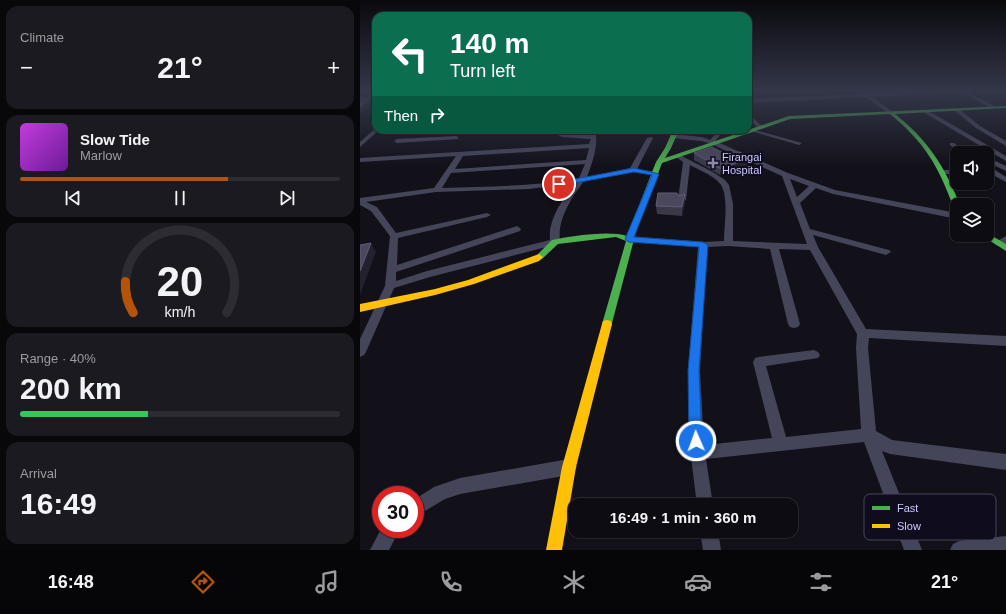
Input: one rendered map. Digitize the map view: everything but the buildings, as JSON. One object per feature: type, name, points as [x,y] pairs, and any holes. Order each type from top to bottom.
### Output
[{"type":"street","points":[[752,131],[789,118],[816,117]]},
{"type":"street","points":[[896,117],[916,133],[937,159],[944,172],[954,198]]},
{"type":"street","points":[[935,117],[1006,158]]},
{"type":"street","points":[[965,117],[978,127],[1006,144]]},
{"type":"street","points":[[752,121],[757,129],[781,140],[799,143]]},
{"type":"street","points":[[360,145],[372,134]]},
{"type":"street","points":[[397,141],[450,134]]},
{"type":"street","points":[[443,155],[457,134]]},
{"type":"street","points":[[560,134],[578,134]]},
{"type":"street","points":[[555,242],[554,233],[557,220],[566,201],[582,179],[590,162],[593,134]]},
{"type":"street","points":[[554,550],[568,467],[629,239],[659,162],[673,134]]},
{"type":"street","points":[[678,134],[713,143],[785,175],[833,192],[950,215]]},
{"type":"street","points":[[713,143],[719,134]]},
{"type":"street","points":[[659,162],[741,134]]},
{"type":"street","points":[[634,170],[650,138]]},
{"type":"street","points":[[360,160],[592,146]]},
{"type":"street","points":[[436,190],[451,171],[462,153]]},
{"type":"street","points":[[678,156],[724,184],[728,193],[728,243]]},
{"type":"street","points":[[682,200],[687,161]]},
{"type":"street","points":[[451,171],[590,162]]},
{"type":"street","points":[[994,163],[1006,169]]},
{"type":"street","points":[[360,201],[436,190],[529,187],[634,170],[655,174]]},
{"type":"street","points":[[944,172],[950,172]]},
{"type":"street","points":[[994,174],[1006,180]]},
{"type":"street","points":[[785,175],[813,247],[854,320],[863,333],[862,348],[869,435],[892,494]]},
{"type":"street","points":[[796,202],[814,185]]},
{"type":"street","points":[[360,201],[374,209],[394,236],[390,286],[360,352]]},
{"type":"street","points":[[394,236],[487,215]]},
{"type":"street","points":[[391,270],[517,229]]},
{"type":"street","points":[[807,231],[886,252]]},
{"type":"street","points":[[390,286],[427,274],[570,239],[617,235],[629,239],[703,245],[728,243],[813,247]]},
{"type":"street","points":[[994,238],[1004,243]]},
{"type":"street","points":[[360,308],[436,292],[471,282],[536,259],[555,242]]},
{"type":"street","points":[[703,245],[694,371],[696,441],[704,498]]},
{"type":"street","points":[[774,246],[794,324]]},
{"type":"street","points":[[863,333],[1006,341]]},
{"type":"street","points":[[781,445],[759,362],[814,355]]},
{"type":"street","points":[[698,453],[869,435],[890,447],[1006,462]]},
{"type":"street","points":[[424,503],[440,493],[460,486],[568,467]]},
{"type":"street","points":[[379,550],[386,538]]},
{"type":"street","points":[[710,538],[712,550]]},
{"type":"street","points":[[909,540],[913,550]]},
{"type":"street","points":[[959,550],[1006,545]]},
{"type":"traffic: fast","points":[[752,131],[789,118],[815,117]]},
{"type":"traffic: fast","points":[[896,117],[915,133],[932,154],[939,165],[954,198]]},
{"type":"traffic: fast","points":[[607,324],[632,232],[659,162],[668,148],[674,134]]},
{"type":"traffic: fast","points":[[659,162],[742,134]]},
{"type":"traffic: fast","points":[[539,257],[555,242],[570,239],[617,235],[629,239]]},
{"type":"traffic: fast","points":[[994,240],[1006,248]]},
{"type":"traffic: slow","points":[[360,308],[435,292],[471,282],[539,257]]},
{"type":"traffic: slow","points":[[554,550],[569,467],[607,324]]},
{"type":"place","name":"Firangai Hospital","points":[[713,163]]},
{"type":"route","points":[[559,184],[634,170],[655,174],[629,239],[703,245],[698,297],[694,371],[696,441]]}]
